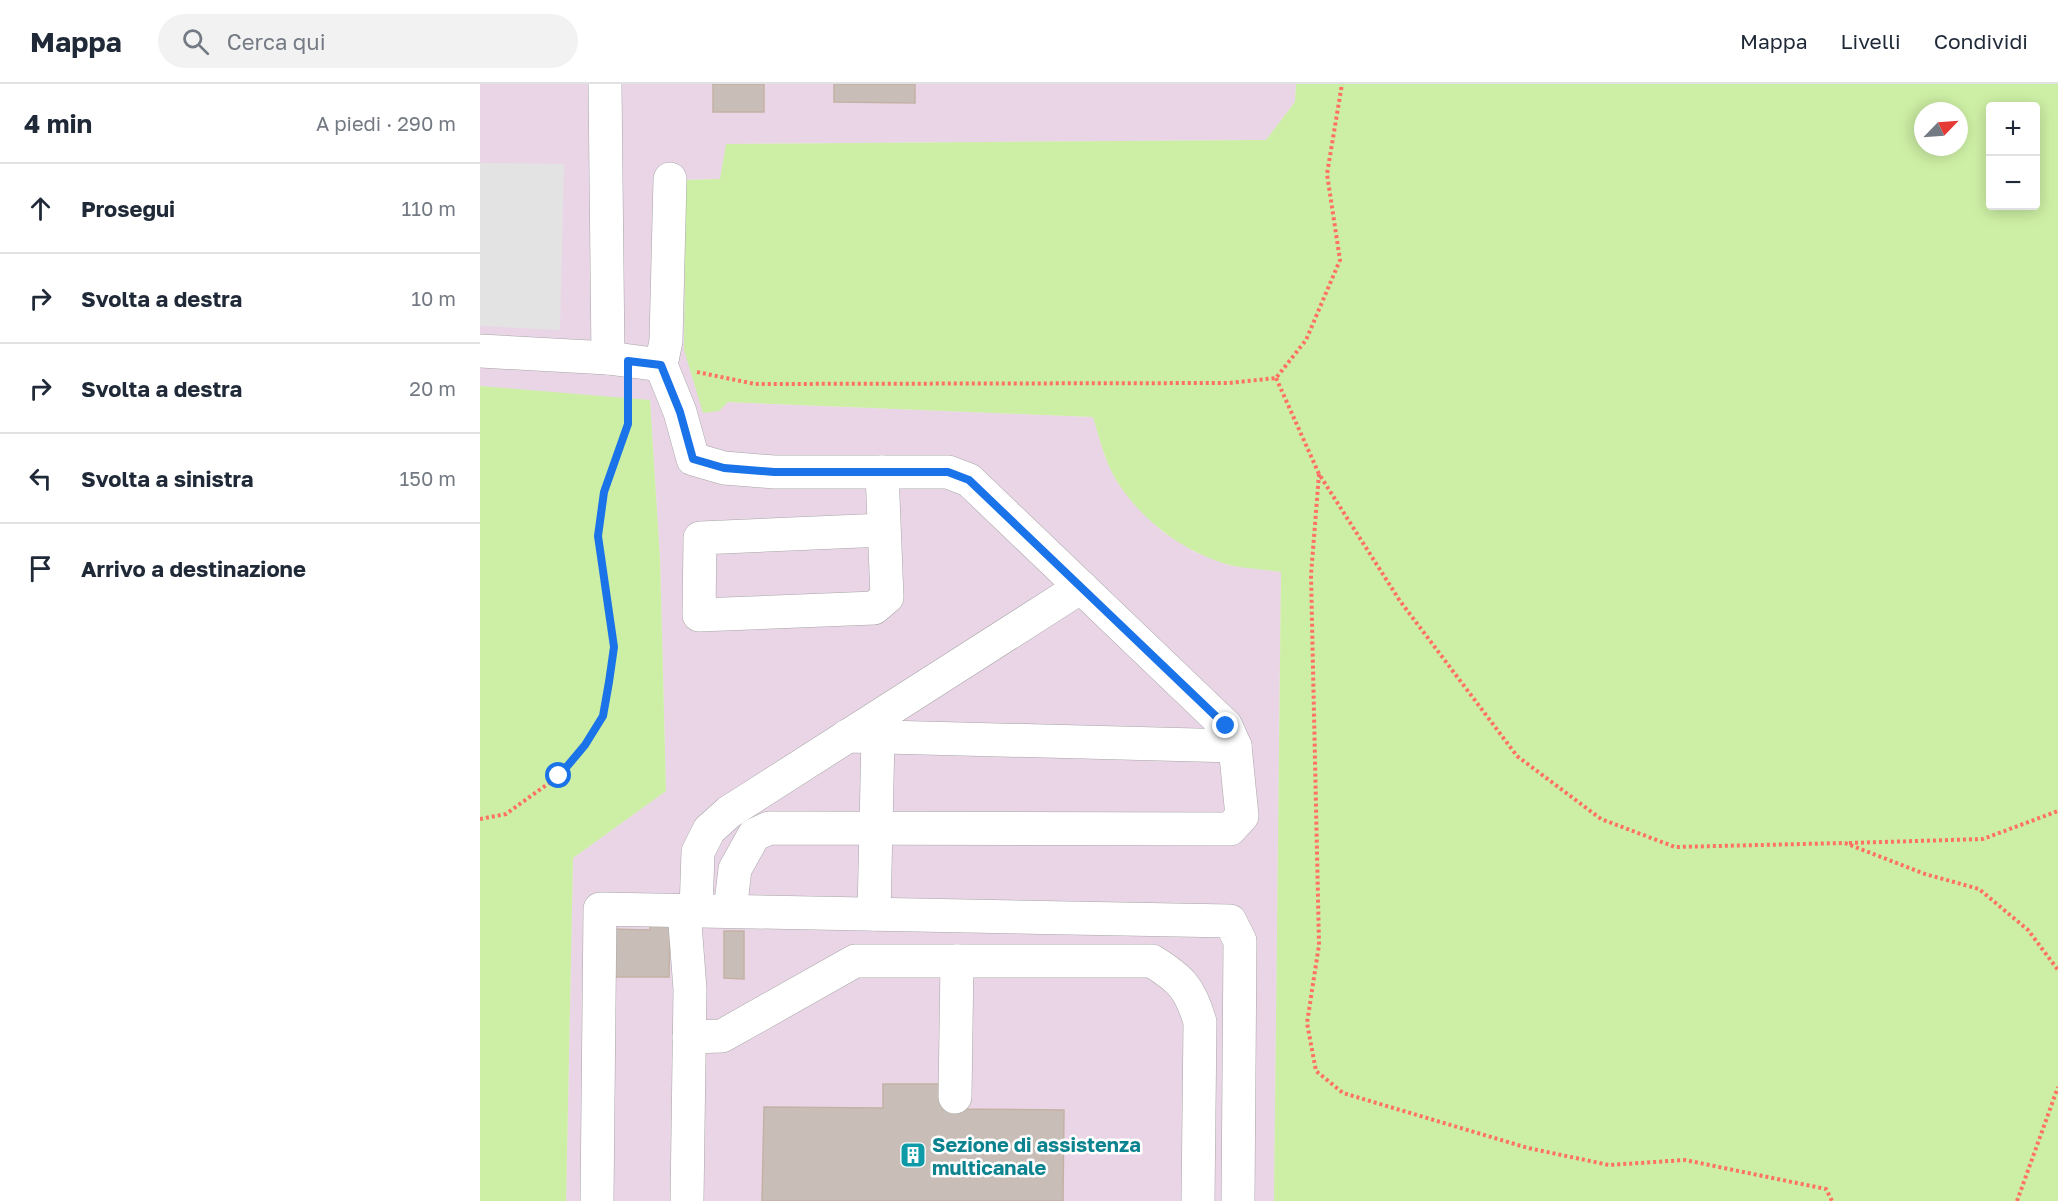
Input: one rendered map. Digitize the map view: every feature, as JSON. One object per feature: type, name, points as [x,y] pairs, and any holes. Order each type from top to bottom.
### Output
[{"type":"street","points":[[605,84],[618,359]]},
{"type":"street","points":[[670,179],[666,341],[661,365],[680,412],[693,459],[724,468],[774,472],[948,472],[969,480],[1226,726],[1236,746],[1242,816],[1230,829],[769,828],[754,835],[735,869],[730,911]]},
{"type":"street","points":[[480,351],[618,359],[661,365]]},
{"type":"street","points":[[882,472],[887,597],[873,608],[699,615],[700,538],[884,530]]},
{"type":"street","points":[[687,1201],[690,911],[698,852],[709,830],[729,812],[863,736],[1081,586]]},
{"type":"street","points":[[863,736],[1236,746]]},
{"type":"street","points":[[863,736],[876,828],[874,915]]},
{"type":"street","points":[[597,1201],[600,909],[1230,921],[1240,941],[1238,1201]]},
{"type":"street","points":[[689,1037],[722,1036],[855,961],[1152,961],[1176,976],[1193,999],[1200,1022],[1198,1201]]},
{"type":"street","points":[[955,1097],[957,961]]},
{"type":"path","points":[[661,365],[755,384],[1229,383],[1276,378],[1306,340],[1340,260],[1327,174],[1342,84]]},
{"type":"path","points":[[480,819],[507,814],[559,776],[585,745],[603,716],[614,647],[598,536],[604,492],[628,424],[618,359]]},
{"type":"path","points":[[1276,378],[1319,474],[1400,601],[1517,756],[1601,819],[1675,847],[1983,839],[2058,811]]},
{"type":"path","points":[[1319,474],[1311,576],[1319,945],[1307,1023],[1316,1071],[1343,1093],[1528,1148],[1610,1165],[1685,1160],[1826,1189],[1832,1201]]},
{"type":"path","points":[[1845,843],[1925,874],[1979,889],[2028,930],[2058,970]]},
{"type":"path","points":[[2017,1201],[2058,1087]]},
{"type":"shaded area","points":[[480,84],[1296,84],[1295,102],[1266,140],[727,144],[720,179],[686,180],[719,411],[727,402],[1093,417],[1105,457],[1119,485],[1163,532],[1195,552],[1228,565],[1281,572],[1274,1201],[566,1201],[573,858],[666,791],[660,559],[650,401],[480,386]]},
{"type":"shaded area","points":[[480,163],[564,164],[560,330],[480,326]]},
{"type":"green space","points":[[1296,84],[2058,84],[2058,1201],[1274,1201],[1281,572],[1233,566],[1210,558],[1195,552],[1153,524],[1130,499],[1115,478],[1104,453],[1093,417],[728,402],[719,411],[703,413],[684,350],[686,180],[720,179],[726,144],[1266,140],[1295,102]]},
{"type":"green space","points":[[480,386],[650,400],[660,559],[666,791],[573,858],[566,1201],[480,1201]]},
{"type":"building","points":[[713,84],[764,84],[764,112],[713,112]]},
{"type":"building","points":[[834,84],[915,84],[915,103],[834,102]]},
{"type":"building","points":[[650,925],[670,925],[669,977],[610,977],[610,929],[650,930]]},
{"type":"building","points":[[724,931],[744,931],[744,979],[724,978]]},
{"type":"building","name":"Sezione di assistenza multicanale","points":[[883,1084],[944,1084],[943,1109],[1064,1110],[1063,1201],[762,1201],[764,1107],[883,1108]]},
{"type":"place","name":"Sezione di assistenza multicanale","points":[[913,1155]]},
{"type":"route","points":[[559,776],[585,745],[603,716],[609,682],[614,647],[598,536],[604,492],[628,424],[628,361],[661,365],[680,412],[693,459],[724,468],[774,472],[948,472],[969,480],[1226,726]]}]
